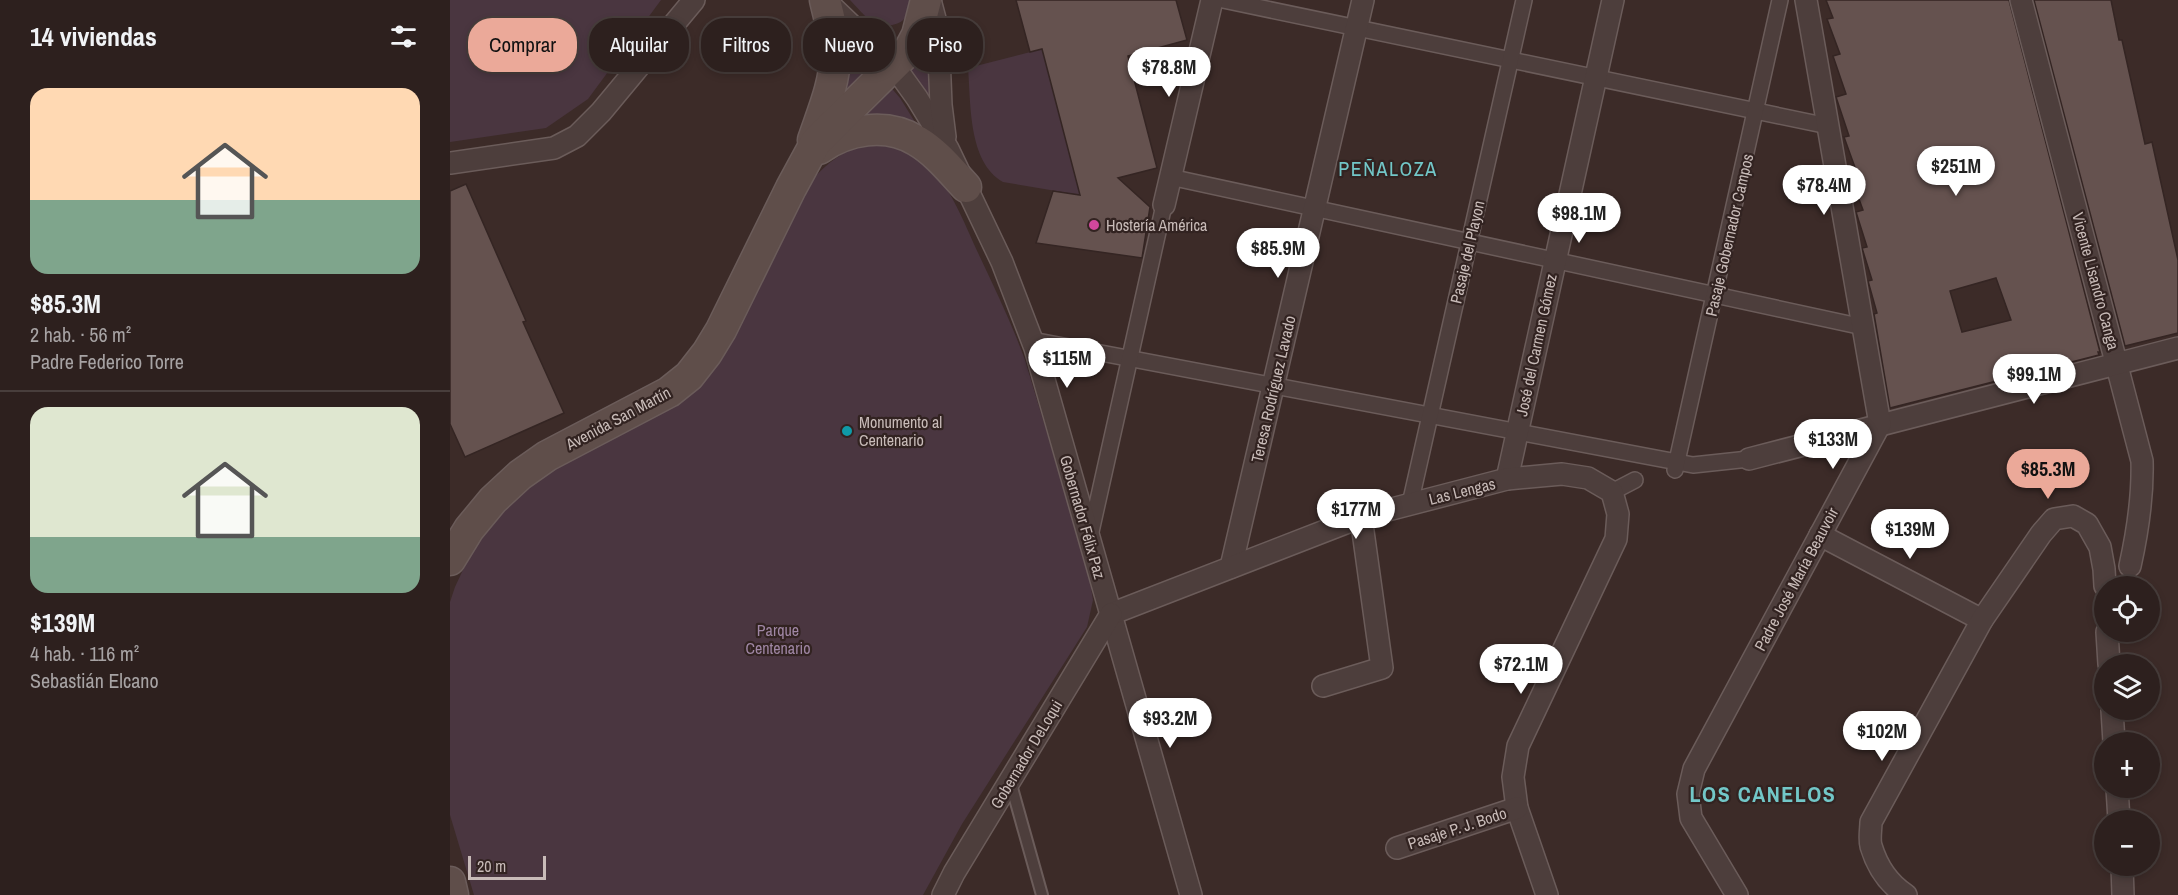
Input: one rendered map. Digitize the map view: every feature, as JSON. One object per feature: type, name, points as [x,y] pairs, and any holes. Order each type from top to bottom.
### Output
[{"type":"main road","name":"Avenida San Martín","points":[[807,158],[831,84],[835,56],[825,0]]},
{"type":"main road","points":[[895,65],[909,50],[917,34],[926,0]]},
{"type":"main road","name":"Avenida San Martín","points":[[450,560],[469,529],[493,500],[520,474],[547,456],[669,392],[689,376],[721,330],[816,142],[888,72]]},
{"type":"main road","points":[[807,158],[828,142],[850,133],[871,129],[894,132],[917,141],[938,157],[966,187]]},
{"type":"main road","points":[[450,882],[453,895]]},
{"type":"street","points":[[450,163],[554,148],[577,136],[601,112],[689,6],[706,0]]},
{"type":"street","name":"Gobernador Félix Paz","points":[[825,0],[844,18]]},
{"type":"street","name":"Gobernador Félix Paz","points":[[930,0],[938,30],[941,105],[948,149]]},
{"type":"street","points":[[1089,539],[1212,0]]},
{"type":"street","points":[[1223,0],[1828,126]]},
{"type":"street","name":"Teresa Rodríguez Lavado","points":[[1232,567],[1363,0]]},
{"type":"street","name":"Pasaje del Playon","points":[[1410,504],[1524,0]]},
{"type":"street","name":"José del Carmen Gómez","points":[[1507,479],[1613,0]]},
{"type":"street","name":"Pasaje Gobernador Campos","points":[[1676,466],[1780,0]]},
{"type":"street","points":[[1806,0],[1880,424]]},
{"type":"street","name":"Vicente Lisandro Canga","points":[[2020,0],[2118,363],[2142,461],[2143,492],[2140,522],[2130,566]]},
{"type":"street","name":"Gobernador Félix Paz","points":[[895,67],[948,149],[1002,262],[1032,340],[1191,895]]},
{"type":"street","points":[[1170,177],[1863,327]]},
{"type":"street","points":[[1032,340],[1517,432],[1676,466],[1749,459],[2178,348]]},
{"type":"street","name":"Padre José María Beauvoir","points":[[1737,895],[1691,818],[1688,794],[1694,769],[1880,424]]},
{"type":"street","name":"Las Lengas","points":[[1111,614],[1361,517],[1507,479],[1562,474],[1588,478],[1612,492]]},
{"type":"street","points":[[1547,895],[1517,808],[1514,777],[1518,746],[1616,539],[1618,514],[1612,492],[1635,480]]},
{"type":"street","points":[[1906,895],[1894,887],[1882,870],[1870,844],[1871,822],[1982,620],[2041,534],[2054,519],[2073,516],[2087,524],[2100,547],[2104,576]]},
{"type":"street","points":[[1323,686],[1382,668],[1361,517]]},
{"type":"street","points":[[1821,535],[1982,620]]},
{"type":"street","name":"Gobernador DeLoqui","points":[[943,895],[954,873],[1111,614]]},
{"type":"street","name":"Pasaje P. J. Bodo","points":[[1397,848],[1517,808]]},
{"type":"street","points":[[2122,876],[2123,895]]},
{"type":"lane","points":[[1010,780],[1042,895]]},
{"type":"green space","points":[[450,0],[661,0],[648,18],[589,18],[589,72],[608,72],[588,99],[546,128],[450,142]]},
{"type":"green space","points":[[850,0],[912,0],[909,12],[898,23],[895,24],[895,18],[868,18]]},
{"type":"green space","points":[[1042,49],[1080,195],[1003,182],[983,161],[977,147],[971,115],[968,72],[983,72],[983,64]]},
{"type":"green space","points":[[837,72],[873,72],[827,118]]},
{"type":"green space","points":[[908,72],[931,72],[937,120]]},
{"type":"green space","points":[[887,83],[900,98],[923,135],[855,126]]},
{"type":"green space","name":"Parque Centenario","points":[[867,144],[887,145],[907,150],[919,157],[938,177],[961,215],[1015,333],[1088,569],[1093,600],[1087,627],[962,824],[923,895],[474,895],[450,815],[450,602],[468,559],[485,531],[520,493],[554,468],[668,409],[810,182],[836,158]]},
{"type":"building","points":[[1016,0],[1176,0],[1187,40],[1128,56],[1157,168],[1118,178],[1150,207],[1142,258],[1036,243],[1053,191],[1080,195],[1042,49],[1030,52]]},
{"type":"building","points":[[1826,0],[2009,0],[2099,355],[1890,408],[1874,314],[1877,313],[1868,281],[1872,280],[1862,248],[1867,247],[1856,212],[1863,210],[1850,175],[1857,173],[1844,137],[1849,136],[1836,97],[1846,94],[1833,56],[1840,54],[1827,19],[1833,18]],"holes":[[[1996,278],[2011,320],[1962,332],[1950,291]]]},
{"type":"building","points":[[2034,0],[2111,0],[2145,144],[2152,142],[2178,260],[2178,333],[2125,346]]},
{"type":"building","points":[[466,184],[526,321],[523,322],[564,413],[465,457],[450,424],[450,191]]},
{"type":"place","name":"Hostería América","points":[[1094,225]]},
{"type":"place","name":"Monumento al Centenario","points":[[847,431]]},
{"type":"district","name":"PEÑALOZA","points":[[1388,168]]},
{"type":"district","name":"LOS CANELOS","points":[[1763,794]]}]
